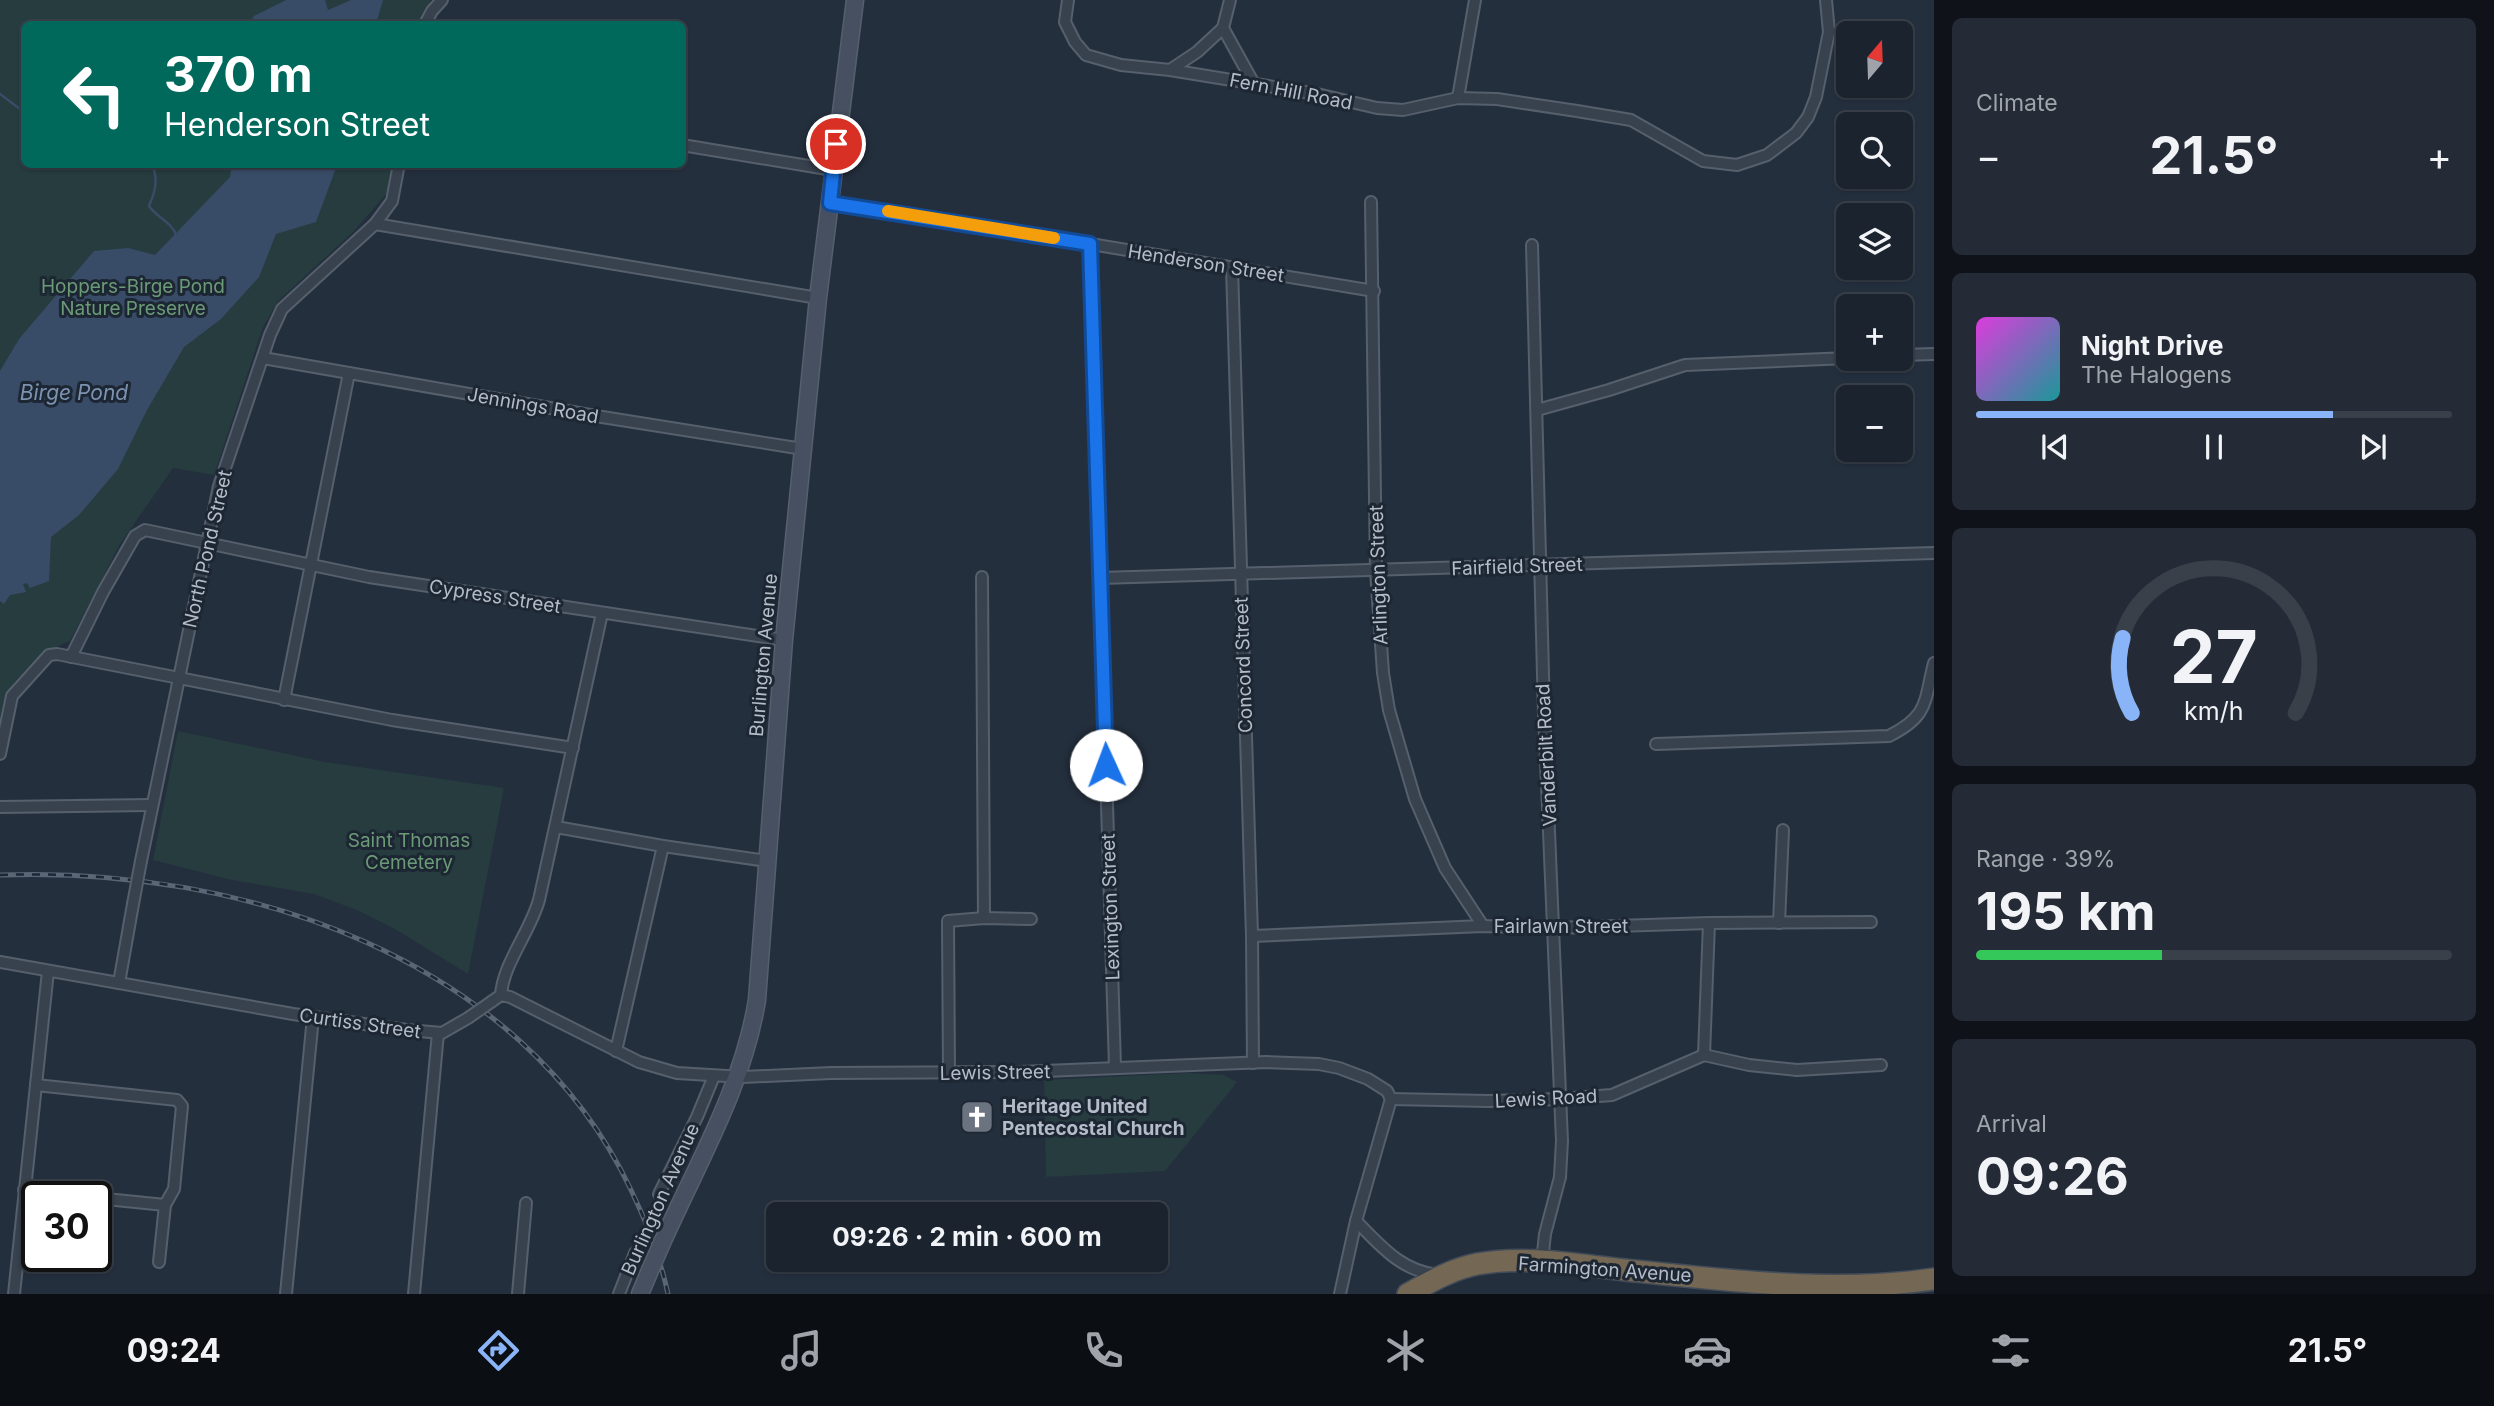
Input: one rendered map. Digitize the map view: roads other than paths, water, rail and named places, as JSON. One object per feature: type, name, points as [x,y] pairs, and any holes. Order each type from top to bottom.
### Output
[{"type":"highway","name":"Farmington Avenue","points":[[1408,1294],[1444,1275],[1474,1265],[1497,1262],[1542,1262],[1762,1288],[1867,1285],[1934,1279]]},
{"type":"main road","name":"Burlington Avenue","points":[[640,1294],[737,1077],[757,1000],[784,640],[818,298],[855,0]]},
{"type":"street","points":[[427,21],[442,0]]},
{"type":"street","name":"Fern Hill Road","points":[[1068,0],[1065,22],[1075,42],[1086,55],[1121,65],[1254,84],[1377,108],[1403,110],[1458,98],[1497,99],[1631,120],[1703,161],[1737,164],[1767,155],[1796,133],[1808,117],[1816,97],[1829,32],[1826,0]]},
{"type":"street","points":[[1170,70],[1197,52],[1223,28],[1230,0]]},
{"type":"street","points":[[1458,98],[1475,0]]},
{"type":"street","points":[[1223,28],[1254,84]]},
{"type":"street","points":[[686,146],[833,170]]},
{"type":"street","name":"North Pond Street","points":[[119,983],[151,805],[219,486],[270,335],[282,309],[375,224],[392,201],[398,168]]},
{"type":"street","name":"Arlington Street","points":[[1371,202],[1376,571],[1383,673],[1389,710],[1415,799],[1445,868],[1483,926]]},
{"type":"street","name":"Henderson Street","points":[[830,203],[1374,290]]},
{"type":"street","points":[[375,224],[818,298]]},
{"type":"street","name":"Lexington Street","points":[[1090,244],[1115,1067]]},
{"type":"street","name":"Vanderbilt Road","points":[[1532,245],[1544,713],[1562,1141],[1560,1177],[1545,1234],[1542,1262]]},
{"type":"street","name":"Concord Street","points":[[1231,267],[1254,1063]]},
{"type":"street","points":[[1913,355],[1934,354]]},
{"type":"street","name":"Jennings Road","points":[[263,358],[582,414],[803,449]]},
{"type":"street","points":[[1537,410],[1685,365],[1836,359]]},
{"type":"street","points":[[284,700],[349,373]]},
{"type":"street","name":"Cypress Street","points":[[71,657],[103,592],[135,536],[145,530],[369,577],[784,640]]},
{"type":"street","name":"Fairfield Street","points":[[1100,578],[1934,553]]},
{"type":"street","points":[[982,577],[984,918]]},
{"type":"street","points":[[602,613],[535,914],[504,978],[501,995],[658,1069],[737,1077]]},
{"type":"street","points":[[0,754],[12,696],[49,654],[392,720],[573,748]]},
{"type":"street","points":[[1656,744],[1889,736],[1909,726],[1922,712],[1934,663]]},
{"type":"street","points":[[0,807],[151,805]]},
{"type":"street","points":[[556,827],[767,862]]},
{"type":"street","points":[[1779,923],[1783,830]]},
{"type":"street","points":[[616,1051],[663,846]]},
{"type":"street","points":[[949,1073],[948,921],[984,918],[1031,919]]},
{"type":"street","name":"Fairlawn Street","points":[[1252,936],[1483,926],[1555,928],[1871,922]]},
{"type":"street","points":[[1709,923],[1704,1055],[1749,1065],[1797,1070],[1881,1065]]},
{"type":"street","name":"Curtiss Street","points":[[0,962],[313,1017],[438,1033],[454,1028],[501,995]]},
{"type":"street","points":[[25,1181],[48,971]]},
{"type":"street","points":[[286,1294],[313,1017]]},
{"type":"street","points":[[414,1294],[438,1033]]},
{"type":"street","name":"Lewis Road","points":[[1391,1099],[1560,1099],[1612,1095],[1704,1055]]},
{"type":"street","points":[[1254,1063],[1318,1064],[1339,1068],[1368,1079],[1387,1091],[1391,1099],[1356,1221],[1340,1294]]},
{"type":"street","name":"Lewis Street","points":[[737,1077],[831,1073],[1020,1072],[1254,1063]]},
{"type":"street","name":"Burlington Avenue","points":[[659,1194],[714,1076]]},
{"type":"street","points":[[36,1085],[177,1100],[182,1105],[174,1189],[165,1205],[159,1262]]},
{"type":"street","points":[[112,1200],[165,1205]]},
{"type":"street","points":[[518,1294],[526,1203]]},
{"type":"street","points":[[13,1294],[21,1218]]},
{"type":"street","points":[[1356,1221],[1386,1252],[1403,1265],[1444,1275]]},
{"type":"street","name":"Burlington Avenue","points":[[619,1294],[635,1253]]},
{"type":"water","points":[[286,0],[325,0],[328,10],[351,0],[383,0],[377,21],[251,21],[254,16]]},
{"type":"water","name":"Birge Pond","points":[[232,168],[336,168],[316,222],[276,234],[259,277],[221,319],[184,347],[147,410],[118,469],[79,515],[51,537],[49,581],[30,588],[27,583],[23,584],[26,592],[10,595],[4,604],[0,601],[0,371],[19,339],[94,251],[128,248],[155,255],[230,177]]},
{"type":"waterway","points":[[0,94],[21,110]]},
{"type":"waterway","points":[[150,168],[154,170],[156,179],[149,206],[176,235]]},
{"type":"railway","points":[[0,875],[92,876],[185,888],[277,909],[365,942],[447,986],[520,1041],[582,1109],[637,1202],[657,1254],[668,1294]]},
{"type":"place","name":"Heritage United Pentecostal Church","points":[[977,1117]]},
{"type":"park label","name":"Hoppers-Birge Pond Nature Preserve","points":[[133,297]]},
{"type":"park label","name":"Saint Thomas Cemetery","points":[[409,851]]}]
